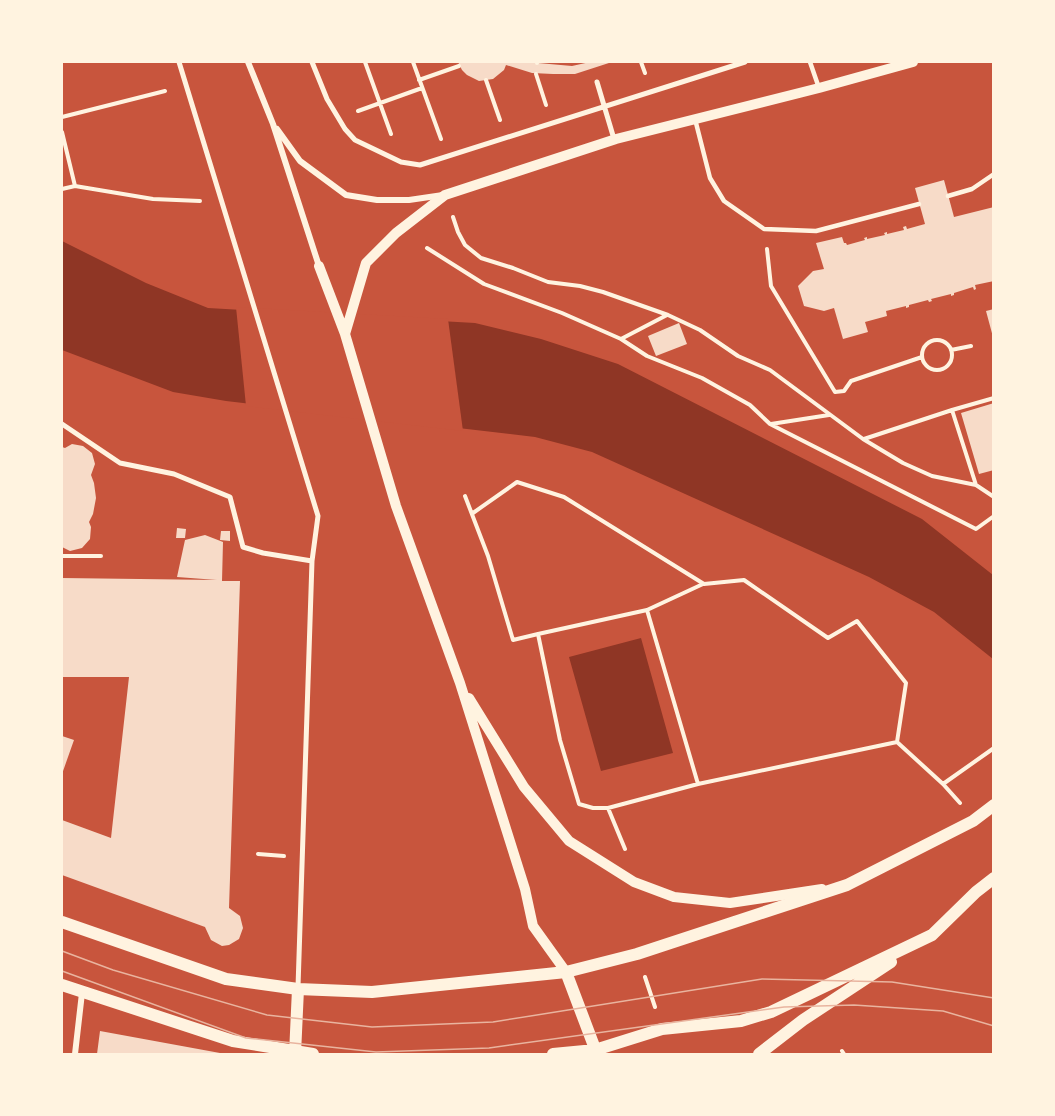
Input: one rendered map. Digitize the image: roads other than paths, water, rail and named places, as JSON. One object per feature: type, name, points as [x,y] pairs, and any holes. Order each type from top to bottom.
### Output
[{"type":"main road","points":[[62,922],[226,979],[298,989],[372,992],[566,972],[637,954],[847,885],[973,820],[993,805]]},
{"type":"main road","points":[[759,1054],[803,1020],[932,935],[993,878]]},
{"type":"main road","points":[[553,1054],[596,1052],[662,1029],[741,1021],[771,1012],[932,935]]},
{"type":"main road","points":[[566,972],[596,1052]]},
{"type":"main road","points":[[62,985],[233,1041],[295,1053],[313,1054]]},
{"type":"main road","points":[[295,1053],[298,989]]},
{"type":"street","points":[[179,62],[318,516],[312,561],[298,989]]},
{"type":"street","points":[[248,62],[273,124],[319,266],[345,334],[396,506],[460,683],[525,889],[533,926],[566,972]]},
{"type":"street","points":[[312,62],[327,99],[337,117],[355,140],[401,162],[420,165],[745,62]]},
{"type":"street","points":[[273,124],[300,161],[346,195],[377,200],[409,200],[445,195],[614,139],[913,62]]},
{"type":"street","points":[[597,82],[614,139]]},
{"type":"street","points":[[345,334],[366,263],[396,233],[445,195]]},
{"type":"street","points":[[62,424],[120,463],[174,474],[230,497],[243,548],[312,561]]},
{"type":"street","points":[[460,683],[524,787],[569,841],[634,882],[674,897],[730,903],[847,885]]},
{"type":"street","points":[[75,1054],[82,993]]},
{"type":"lane","points":[[810,62],[819,88]]},
{"type":"lane","points":[[695,117],[710,178],[724,201],[764,229],[816,231],[919,204]]},
{"type":"lane","points":[[948,196],[972,189],[993,174]]},
{"type":"tram line","points":[[62,951],[113,970],[267,1015],[372,1027],[493,1022],[762,979],[892,982],[994,998]]},
{"type":"tram line","points":[[62,971],[246,1038],[376,1052],[489,1048],[784,1007],[854,1005],[943,1011],[994,1026]]}]
